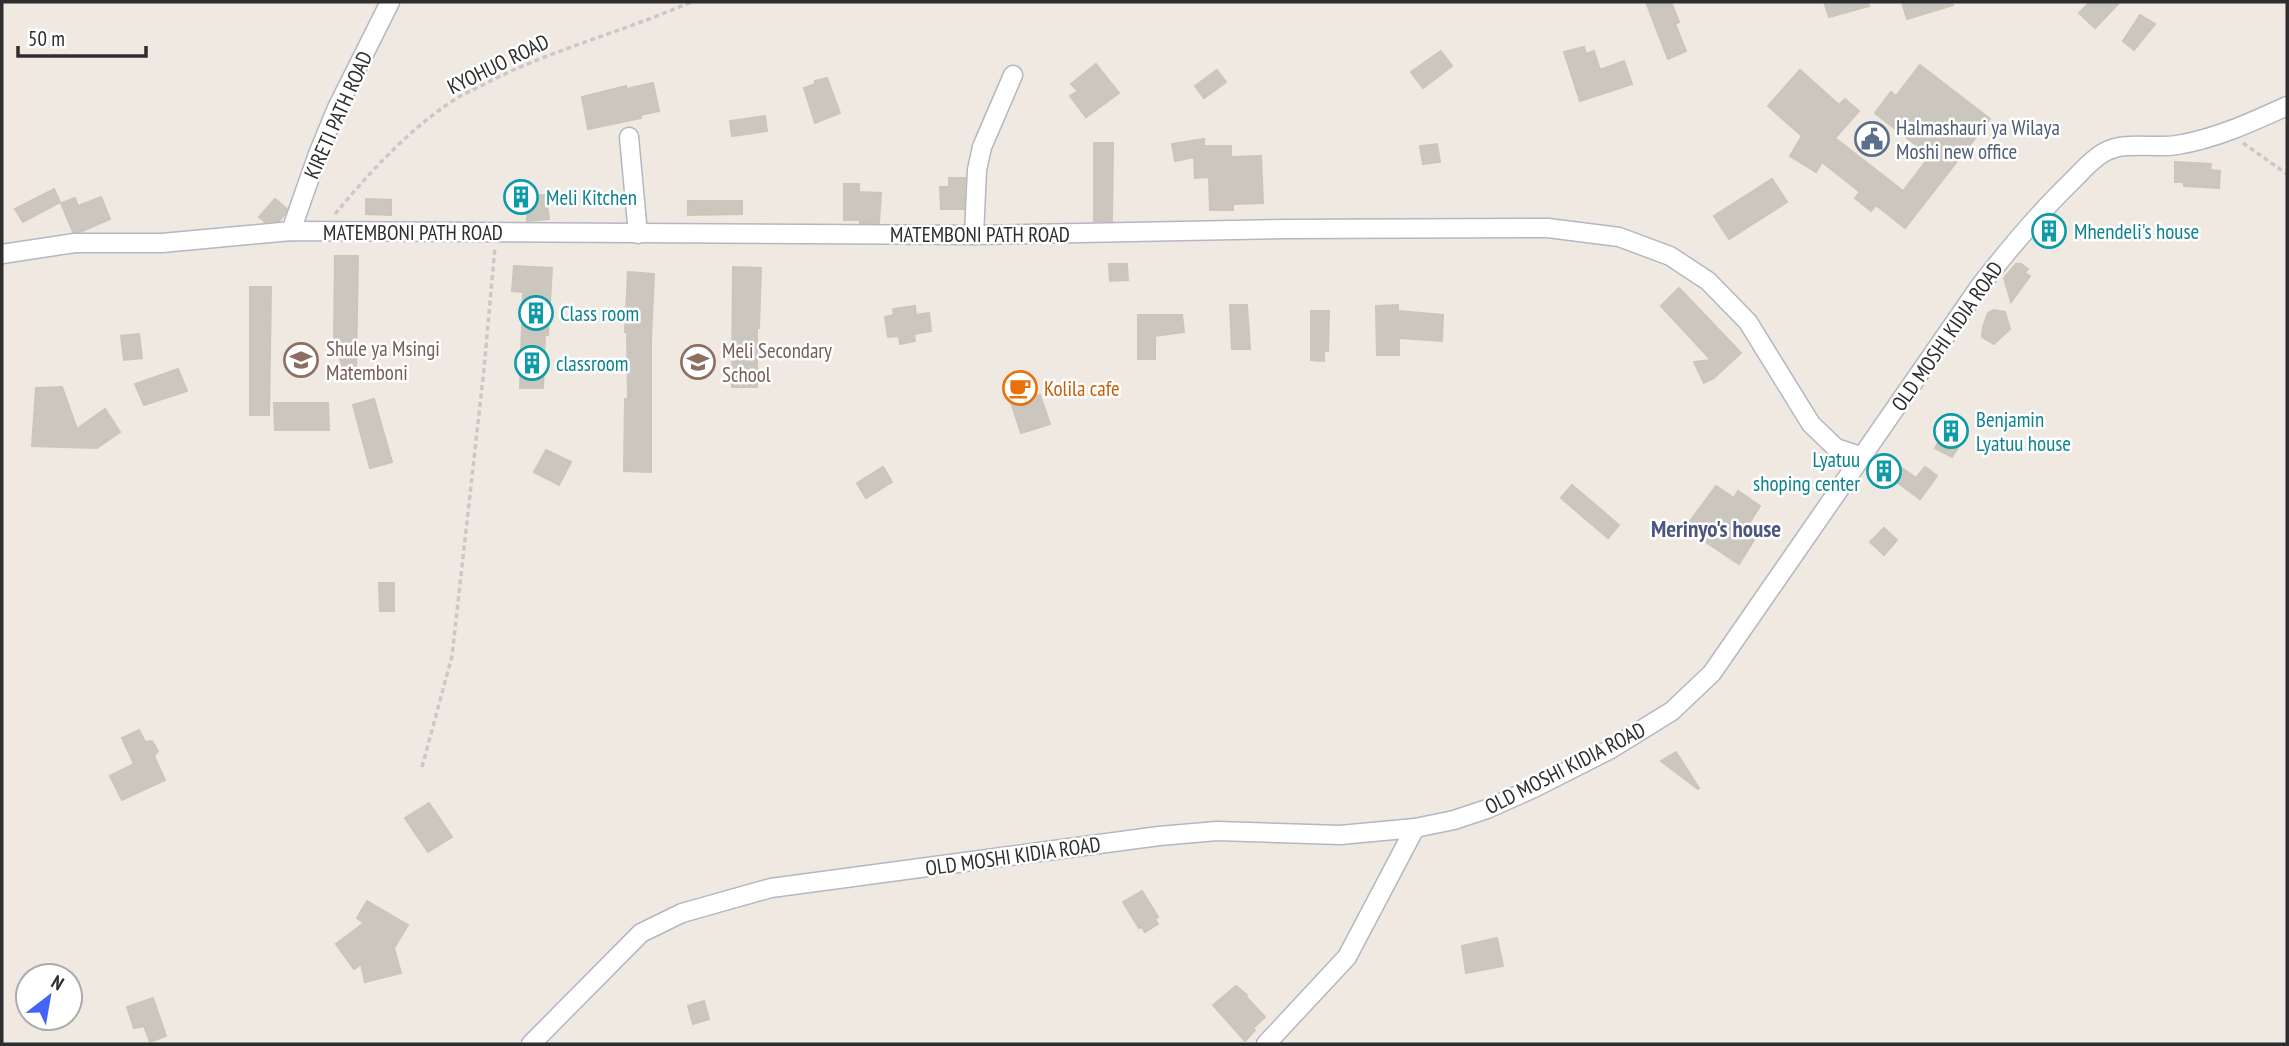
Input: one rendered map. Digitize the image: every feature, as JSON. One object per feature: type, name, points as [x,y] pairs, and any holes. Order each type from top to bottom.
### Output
[{"type":"street","name":"KIRETI PATH ROAD","points":[[291,231],[337,108],[390,2]]},
{"type":"street","points":[[974,235],[977,170],[982,147],[1013,75]]},
{"type":"street","name":"OLD MOSHI KIDIA ROAD","points":[[531,1044],[641,933],[682,913],[771,888],[1159,836],[1217,831],[1340,835],[1415,828],[1454,820],[1487,809],[1609,750],[1672,711],[1712,673],[1980,286],[2055,197],[2081,172],[2104,152],[2125,146],[2176,145],[2227,131],[2287,106]]},
{"type":"street","points":[[629,136],[638,234]]},
{"type":"street","name":"MATEMBONI PATH ROAD","points":[[2,254],[75,243],[162,243],[291,231],[974,235],[1288,229],[1548,228],[1619,237],[1670,256],[1708,281],[1748,322],[1811,424],[1836,448],[1863,457]]},
{"type":"street","points":[[1266,1044],[1347,957],[1415,828]]},
{"type":"path","name":"KYOHUO ROAD","points":[[320,231],[369,174],[405,139],[454,100],[532,60],[691,2]]},
{"type":"path","points":[[2227,131],[2287,174]]},
{"type":"path","points":[[422,767],[452,656],[484,369],[496,233]]},
{"type":"building","points":[[1646,2],[1671,2],[1679,22],[1675,24],[1686,51],[1668,59]]},
{"type":"building","points":[[1824,2],[1868,2],[1869,6],[1829,17]]},
{"type":"building","points":[[1902,2],[1952,2],[1953,5],[1907,19]]},
{"type":"building","points":[[2090,2],[2120,2],[2095,28],[2079,13]]},
{"type":"building","points":[[2140,15],[2155,24],[2134,50],[2123,41]]},
{"type":"building","points":[[1584,47],[1586,54],[1594,51],[1600,70],[1624,61],[1632,84],[1580,101],[1564,52]]},
{"type":"building","points":[[1441,51],[1452,66],[1423,88],[1411,72]]},
{"type":"building","points":[[1096,64],[1119,93],[1086,117],[1070,96],[1078,91],[1071,84]]},
{"type":"building","points":[[1920,65],[1990,119],[1905,228],[1876,205],[1871,211],[1855,198],[1860,192],[1822,162],[1816,172],[1790,156],[1802,136],[1768,106],[1800,70],[1839,105],[1845,99],[1859,111],[1835,138],[1903,191],[1930,156],[1875,113],[1891,92],[1896,96]]},
{"type":"building","points":[[1217,70],[1226,82],[1204,98],[1195,86]]},
{"type":"building","points":[[827,78],[840,113],[815,123],[804,88]]},
{"type":"building","points":[[653,83],[659,111],[640,115],[641,118],[588,129],[582,97],[626,86],[626,89]]},
{"type":"building","points":[[765,116],[767,131],[732,136],[730,121]]},
{"type":"building","points":[[1204,139],[1204,146],[1231,146],[1231,157],[1261,156],[1263,203],[1233,204],[1233,210],[1210,210],[1209,177],[1195,178],[1194,157],[1175,161],[1172,144]]},
{"type":"building","points":[[1094,143],[1113,143],[1112,221],[1094,221]]},
{"type":"building","points":[[1437,144],[1440,162],[1423,164],[1420,146]]},
{"type":"building","points":[[2175,162],[2211,164],[2210,170],[2220,171],[2219,188],[2184,186],[2183,182],[2175,182]]},
{"type":"building","points":[[949,178],[965,178],[964,209],[941,209],[940,187],[949,187]]},
{"type":"building","points":[[1772,179],[1787,202],[1729,239],[1714,216]]},
{"type":"building","points":[[528,181],[529,196],[546,195],[549,219],[527,221],[527,212],[515,212],[514,182]]},
{"type":"building","points":[[844,184],[859,184],[859,192],[881,193],[879,223],[844,220]]},
{"type":"building","points":[[54,189],[60,202],[23,222],[15,209]]},
{"type":"building","points":[[101,197],[110,219],[80,232],[73,232],[61,203],[75,198],[78,206]]},
{"type":"building","points":[[275,199],[287,209],[285,214],[279,221],[265,222],[259,217]]},
{"type":"building","points":[[366,199],[391,200],[391,215],[366,214]]},
{"type":"building","points":[[688,201],[742,201],[742,214],[688,215]]},
{"type":"building","points":[[335,256],[358,256],[356,370],[343,370],[334,336]]},
{"type":"building","points":[[1109,264],[1127,264],[1128,280],[1110,281]]},
{"type":"building","points":[[2016,264],[2028,269],[2025,273],[2030,276],[2011,302],[2004,278]]},
{"type":"building","name":"Class room","points":[[514,266],[552,268],[543,388],[520,388],[523,292],[512,291]]},
{"type":"building","points":[[733,267],[761,268],[757,387],[732,387]]},
{"type":"building","points":[[628,272],[654,274],[651,472],[624,471],[625,399],[628,399],[625,332]]},
{"type":"building","points":[[250,287],[271,287],[269,415],[250,415]]},
{"type":"building","points":[[1679,288],[1741,353],[1714,378],[1704,383],[1694,362],[1711,360],[1661,306]]},
{"type":"building","points":[[1230,305],[1247,305],[1250,349],[1232,349]]},
{"type":"building","points":[[1398,305],[1398,311],[1443,315],[1442,341],[1399,338],[1399,355],[1377,355],[1376,306]]},
{"type":"building","points":[[915,306],[916,315],[929,313],[931,331],[914,334],[915,341],[900,344],[899,336],[888,337],[885,317],[894,315],[893,309]]},
{"type":"building","points":[[1994,310],[2005,312],[2010,329],[1994,344],[1982,337],[1988,313]]},
{"type":"building","points":[[1311,311],[1329,311],[1328,351],[1324,351],[1324,361],[1311,360]]},
{"type":"building","points":[[1138,315],[1182,315],[1184,332],[1155,336],[1155,359],[1138,359]]},
{"type":"building","points":[[139,334],[142,358],[124,360],[121,336]]},
{"type":"building","points":[[178,369],[187,391],[144,405],[135,384]]},
{"type":"building","points":[[1029,374],[1050,424],[1021,433],[1004,381]]},
{"type":"building","points":[[62,387],[77,429],[105,409],[120,432],[97,448],[32,446],[36,388]]},
{"type":"building","points":[[374,399],[392,462],[370,468],[353,405]]},
{"type":"building","points":[[274,403],[328,403],[329,430],[275,430]]},
{"type":"building","points":[[1942,436],[1959,446],[1952,457],[1935,448]]},
{"type":"building","points":[[546,450],[571,462],[559,485],[534,472]]},
{"type":"building","points":[[1885,456],[1916,478],[1925,467],[1937,476],[1920,499],[1890,477],[1885,483],[1873,473]]},
{"type":"building","points":[[883,467],[892,482],[866,498],[857,483]]},
{"type":"building","points":[[1572,485],[1619,525],[1608,538],[1561,498]]},
{"type":"building","points":[[1716,486],[1734,498],[1738,491],[1760,506],[1743,533],[1754,540],[1739,564],[1685,528]]},
{"type":"building","points":[[1884,528],[1897,540],[1884,555],[1870,542]]},
{"type":"building","points":[[379,583],[394,583],[394,611],[380,611]]},
{"type":"building","points":[[139,730],[145,742],[152,741],[158,751],[154,756],[165,780],[122,800],[110,776],[134,764],[122,738]]},
{"type":"building","points":[[1676,752],[1699,788],[1698,789],[1661,761]]},
{"type":"building","points":[[429,803],[452,837],[428,852],[405,818]]},
{"type":"building","points":[[1142,891],[1158,917],[1155,919],[1158,924],[1145,932],[1142,927],[1139,928],[1123,902]]},
{"type":"building","points":[[367,901],[408,925],[394,948],[401,973],[365,982],[361,964],[354,969],[336,944],[364,923],[357,918]]},
{"type":"building","points":[[1497,938],[1503,966],[1466,973],[1462,946]]},
{"type":"building","points":[[1236,986],[1265,1017],[1253,1028],[1255,1030],[1245,1041],[1213,1005]]},
{"type":"building","points":[[153,998],[166,1036],[150,1042],[144,1026],[134,1028],[127,1007]]},
{"type":"building","points":[[704,1001],[709,1019],[693,1024],[688,1006]]},
{"type":"place","name":"Halmashauri ya Wilaya Moshi new office","points":[[1872,139]]},
{"type":"place","name":"Meli Kitchen","points":[[521,197]]},
{"type":"place","name":"Mhendeli's house","points":[[2049,231]]},
{"type":"place","name":"Class room","points":[[536,313]]},
{"type":"place","name":"Shule ya Msingi Matemboni","points":[[301,360]]},
{"type":"place","name":"Meli Secondary School","points":[[698,362]]},
{"type":"place","name":"classroom","points":[[532,363]]},
{"type":"place","name":"Kolila cafe","points":[[1020,388]]},
{"type":"place","name":"Benjamin Lyatuu house","points":[[1951,431]]},
{"type":"place","name":"Lyatuu shoping center","points":[[1884,471]]},
{"type":"district","name":"Merinyo's house","points":[[1716,528]]}]
